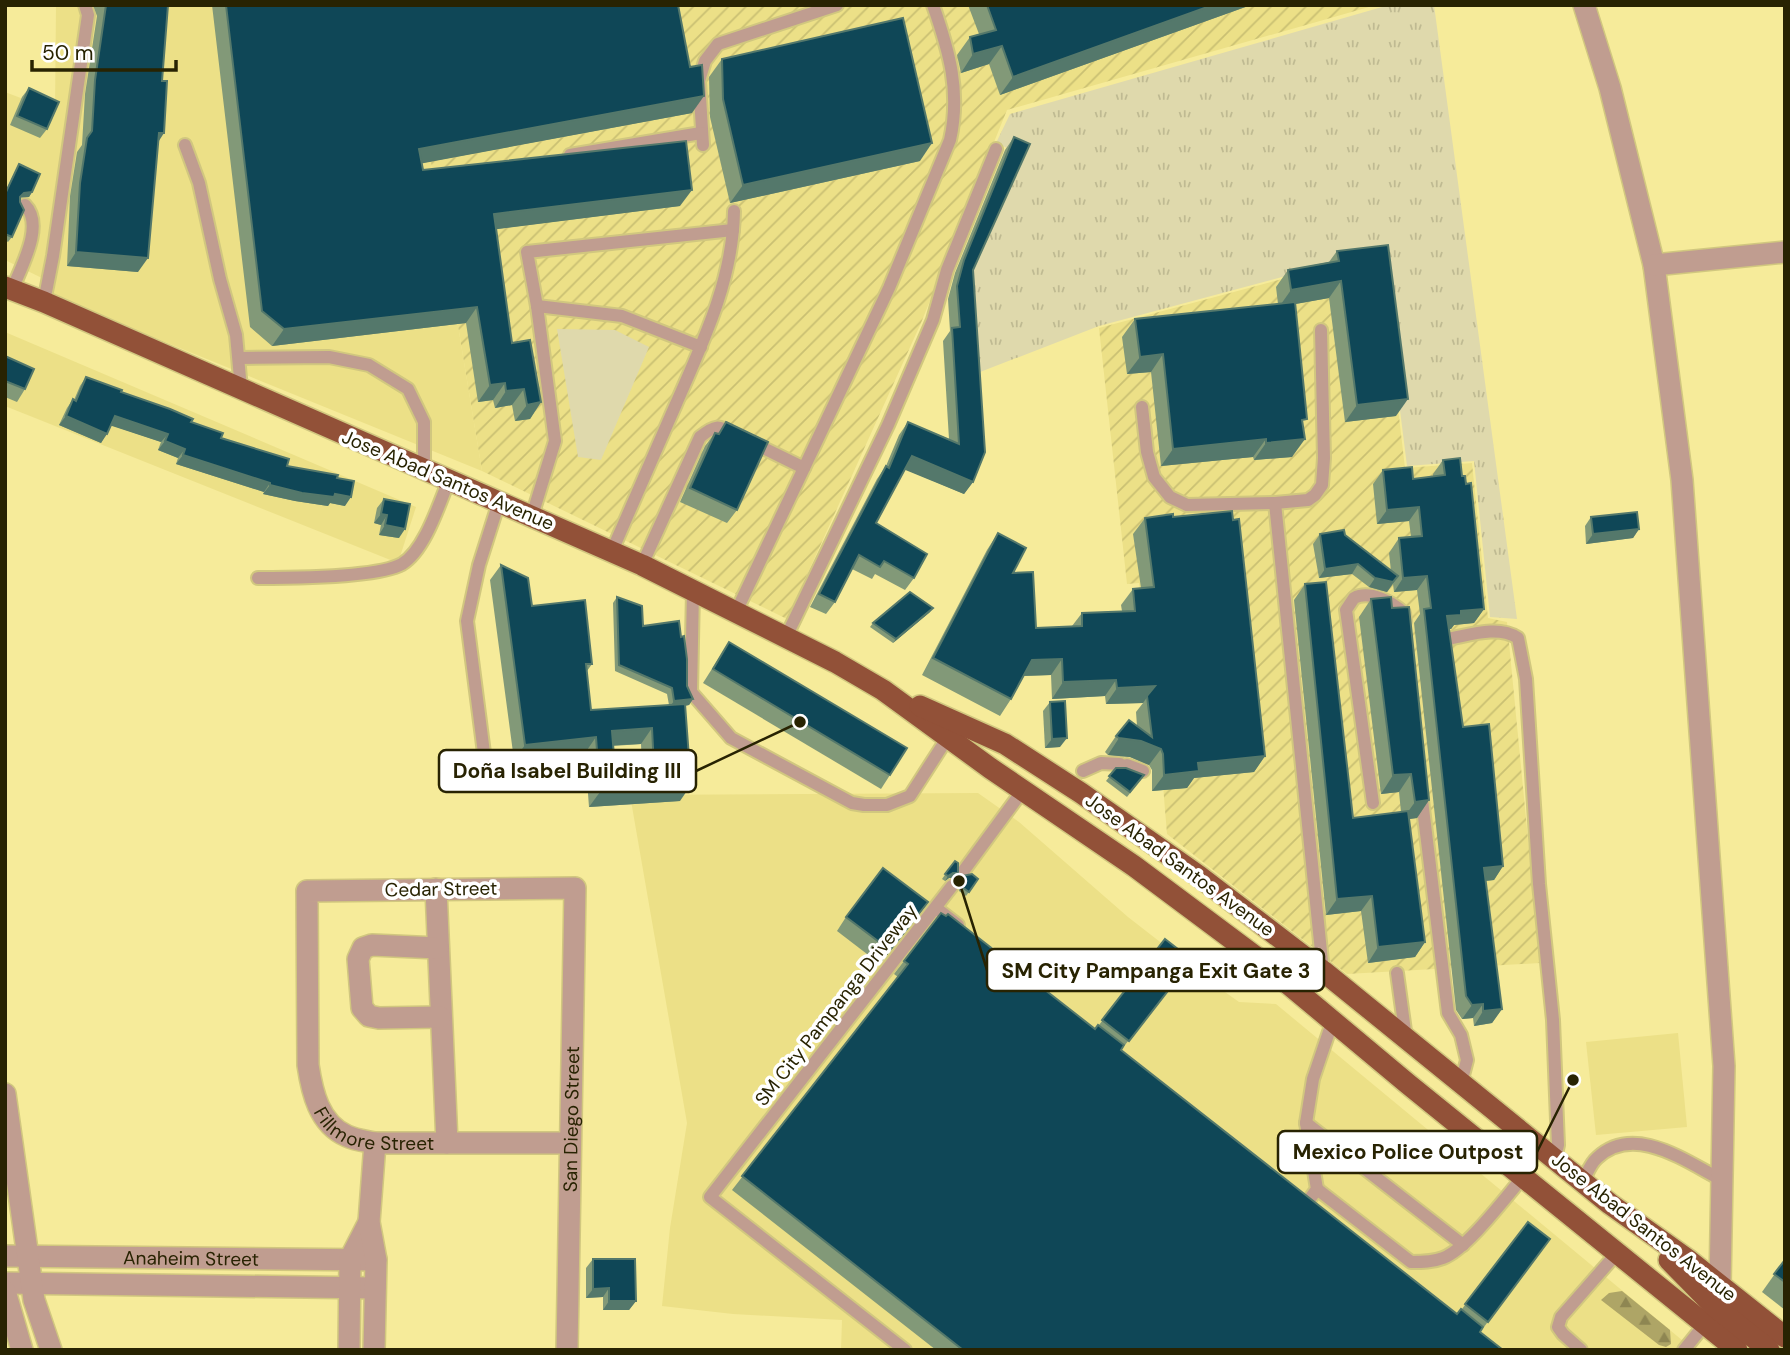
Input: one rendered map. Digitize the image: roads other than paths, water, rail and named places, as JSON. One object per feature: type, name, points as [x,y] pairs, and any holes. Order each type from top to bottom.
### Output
[{"type":"highway","name":"Jose Abad Santos Avenue","points":[[9,289],[612,551],[786,637],[883,690],[1005,744],[1081,793],[1199,876],[1324,971],[1610,1204],[1785,1337]]},
{"type":"highway","name":"Jose Abad Santos Avenue","points":[[883,690],[1181,900],[1256,957],[1705,1324],[1737,1345]]},
{"type":"highway","points":[[1181,900],[1199,876]]},
{"type":"highway","points":[[1440,1110],[1461,1083]]},
{"type":"highway","points":[[1610,1204],[1713,1305],[1737,1345],[1769,1350]]},
{"type":"street","points":[[1584,5],[1610,88],[1654,265],[1682,480],[1724,1066],[1720,1286]]},
{"type":"street","points":[[1654,265],[1785,252]]},
{"type":"street","name":"Cedar Street","points":[[307,891],[575,888]]},
{"type":"street","name":"San Diego Street","points":[[566,1350],[575,888]]},
{"type":"street","points":[[436,889],[447,1143]]},
{"type":"street","name":"Fillmore Street","points":[[307,891],[308,1065],[312,1092],[324,1117],[345,1136],[375,1143],[570,1143]]},
{"type":"street","points":[[438,948],[372,945],[363,948],[358,959],[362,1008],[369,1016],[440,1017]]},
{"type":"street","points":[[5,1094],[34,1300],[51,1350]]},
{"type":"street","points":[[374,1350],[376,1260],[369,1222],[375,1143]]},
{"type":"street","points":[[349,1350],[350,1259],[369,1222]]},
{"type":"street","name":"Anaheim Street","points":[[5,1256],[376,1260]]},
{"type":"street","name":"Anaheim Street","points":[[5,1283],[375,1288]]},
{"type":"street","points":[[5,1291],[22,1350]]},
{"type":"lane","points":[[44,302],[88,15],[85,5]]},
{"type":"lane","points":[[551,158],[702,139],[699,81],[705,61],[718,44],[837,5]]},
{"type":"lane","points":[[736,612],[889,288],[950,140],[954,120],[955,85],[933,5]]},
{"type":"lane","points":[[186,145],[199,183],[220,279],[236,335],[241,389]]},
{"type":"lane","points":[[786,637],[893,413],[933,320],[947,270],[996,149]]},
{"type":"lane","points":[[9,289],[34,228],[32,212],[25,205]]},
{"type":"lane","points":[[612,551],[701,347],[725,282],[734,211]]},
{"type":"lane","points":[[532,516],[555,441],[527,252],[733,230]]},
{"type":"lane","points":[[537,306],[622,316],[701,347]]},
{"type":"lane","points":[[1142,407],[1147,452],[1154,477],[1170,497],[1187,505],[1308,500],[1322,485],[1324,458],[1321,330]]},
{"type":"lane","points":[[240,358],[329,357],[369,365],[379,371],[408,389],[424,422],[424,471]]},
{"type":"lane","points":[[642,565],[700,437],[711,429],[720,427],[804,468]]},
{"type":"lane","points":[[258,578],[358,573],[402,564],[421,543],[449,480]]},
{"type":"lane","points":[[484,753],[467,621],[479,565],[499,502]]},
{"type":"lane","points":[[1275,503],[1324,971]]},
{"type":"lane","points":[[693,590],[691,692],[731,738],[852,803],[880,805],[910,796],[948,737]]},
{"type":"lane","points":[[1373,803],[1346,610],[1359,595],[1367,595],[1395,605],[1404,613],[1406,640]]},
{"type":"lane","points":[[1448,639],[1498,631],[1509,632],[1518,638],[1521,652],[1526,679],[1539,884],[1553,1020],[1558,1145],[1555,1158]]},
{"type":"lane","points":[[1083,771],[1101,764],[1123,764],[1143,771]]},
{"type":"lane","points":[[1419,775],[1448,1013],[1461,1035],[1468,1060],[1461,1083]]},
{"type":"lane","points":[[962,873],[1023,790]]},
{"type":"lane","points":[[936,908],[952,886]]},
{"type":"lane","name":"SM City Pampanga Driveway","points":[[905,1350],[710,1197],[936,908],[967,932]]},
{"type":"lane","points":[[1397,973],[1406,1038]]},
{"type":"lane","points":[[1332,1020],[1313,1079],[1306,1123],[1317,1189],[1411,1262],[1446,1258],[1463,1245],[1523,1177]]},
{"type":"lane","points":[[1306,1123],[1463,1245]]},
{"type":"lane","points":[[1583,1181],[1595,1159],[1607,1150],[1623,1144],[1650,1144],[1721,1180]]},
{"type":"lane","points":[[1309,1200],[1317,1189]]},
{"type":"lane","points":[[1581,1350],[1558,1327],[1561,1317],[1617,1253]]},
{"type":"lane","points":[[1684,1350],[1705,1324]]},
{"type":"place","name":"Doña Isabel Building III","points":[[800,722]]},
{"type":"place","name":"SM City Pampanga Exit Gate 3","points":[[959,881]]},
{"type":"place","name":"Mexico Police Outpost","points":[[1573,1080]]}]
